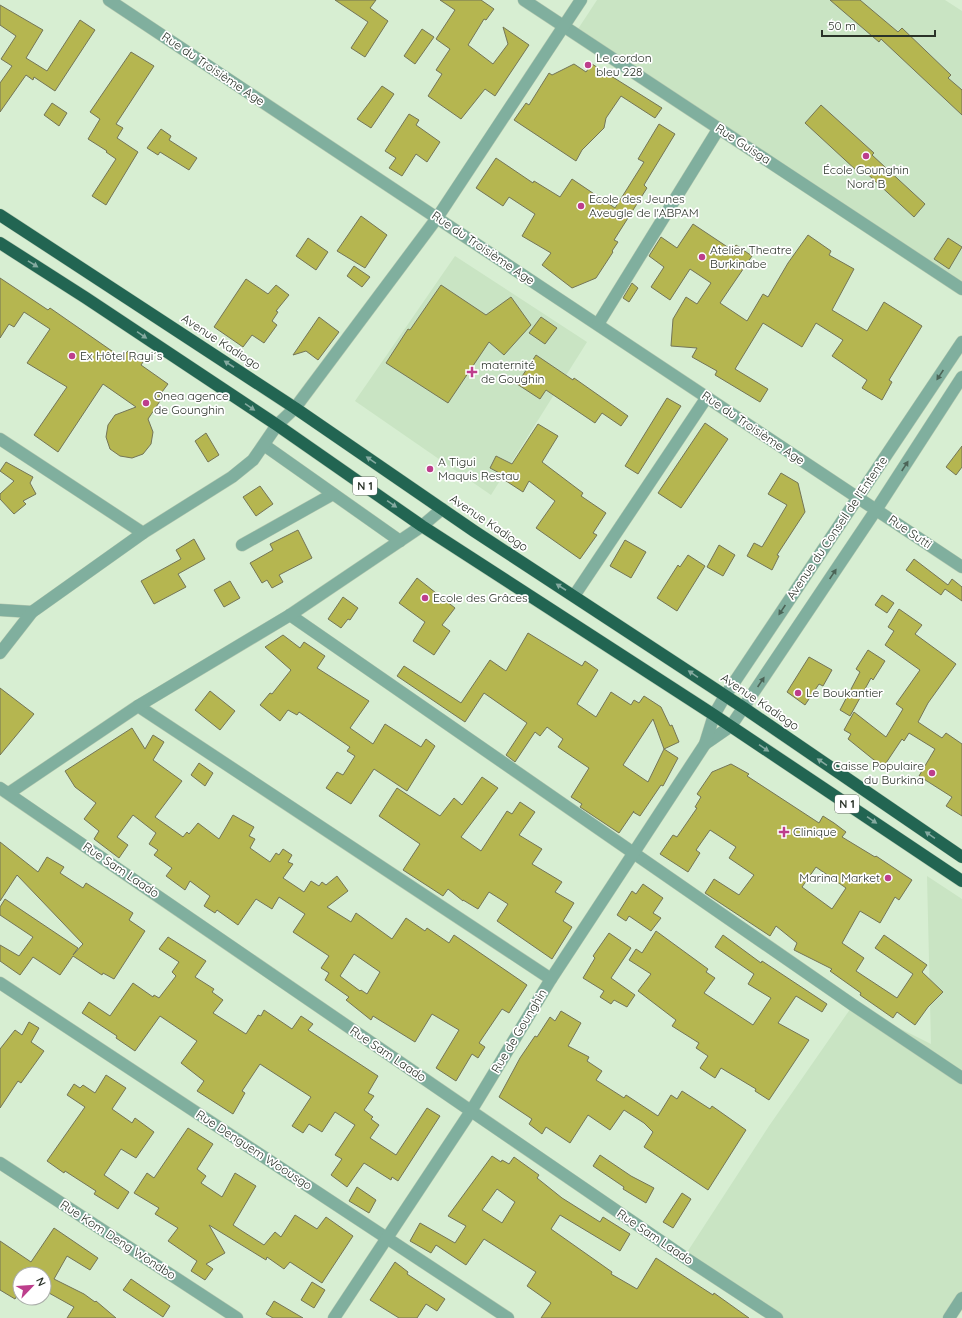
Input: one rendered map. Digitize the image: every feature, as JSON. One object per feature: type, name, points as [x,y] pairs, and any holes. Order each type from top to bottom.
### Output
[{"type":"highway","name":"Avenue Kadiogo","points":[[0,215],[295,408],[442,509],[744,708],[962,857]]},
{"type":"highway","name":"N 1","points":[[0,243],[86,298],[277,425],[422,526],[731,726],[962,881]]},
{"type":"street","name":"Rue du Troisième Age","points":[[109,0],[857,497]]},
{"type":"street","name":"Rue Guisga","points":[[524,0],[962,289]]},
{"type":"street","points":[[0,653],[32,612],[143,533],[232,477],[253,460],[277,425],[295,408],[437,218],[580,0]]},
{"type":"street","points":[[598,324],[719,128]]},
{"type":"street","name":"Avenue du Conseil de l'Entente","points":[[714,715],[725,696],[857,497],[962,342]]},
{"type":"street","name":"Avenue du Conseil de l'Entente","points":[[731,726],[876,510],[962,377]]},
{"type":"street","points":[[574,596],[707,397]]},
{"type":"street","points":[[0,438],[143,533]]},
{"type":"street","points":[[264,445],[400,541]]},
{"type":"street","points":[[242,545],[333,494]]},
{"type":"street","name":"Rue Sutti","points":[[857,497],[962,568]]},
{"type":"street","points":[[4,791],[138,706],[290,615],[422,526],[442,509]]},
{"type":"street","points":[[0,610],[32,612]]},
{"type":"street","points":[[290,615],[633,853],[962,1078]]},
{"type":"street","points":[[138,706],[551,979]]},
{"type":"street","name":"Rue de Gounghin","points":[[334,1318],[471,1111],[551,979],[705,744],[714,715]]},
{"type":"street","name":"Rue de Gounghin","points":[[705,744],[731,726]]},
{"type":"street","name":"Rue Sam Laado","points":[[4,791],[684,1257],[777,1318]]},
{"type":"street","name":"Rue Denguem Woousgo","points":[[0,983],[508,1318]]},
{"type":"street","name":"Rue Kom Deng Wondbo","points":[[0,1163],[237,1318]]},
{"type":"street","points":[[949,1318],[962,1298]]},
{"type":"shaded area","name":"École Gounghin Nord B","points":[[597,0],[945,0],[962,11],[962,282],[578,29]]},
{"type":"shaded area","name":"maternité de Goughin","points":[[455,256],[587,342],[491,495],[355,401]]},
{"type":"shaded area","points":[[927,876],[962,899],[962,1298],[949,1318],[777,1318],[684,1257],[769,1126],[853,1005],[931,1044]]},
{"type":"building","points":[[335,0],[376,0],[370,8],[388,21],[365,57],[351,48],[368,22]]},
{"type":"building","points":[[440,0],[481,0],[494,9],[486,20],[484,19],[468,45],[493,64],[508,44],[503,27],[529,45],[495,96],[485,89],[461,119],[428,96],[442,74],[436,70],[450,49],[436,39],[455,10]]},
{"type":"building","points":[[830,0],[860,0],[898,32],[902,28],[951,75],[948,78],[962,90],[962,115],[881,39],[879,42]]},
{"type":"building","points":[[0,5],[43,30],[26,58],[47,71],[80,20],[95,30],[55,91],[34,77],[33,80],[26,75],[0,112],[0,83],[12,66],[1,59],[16,36],[0,25]]},
{"type":"building","points":[[422,29],[434,37],[415,64],[404,56]]},
{"type":"building","points":[[131,52],[154,66],[116,124],[123,128],[117,138],[138,152],[106,205],[92,196],[116,159],[106,152],[107,151],[88,139],[100,119],[90,112]]},
{"type":"building","points":[[574,64],[586,72],[592,64],[662,108],[655,118],[621,96],[606,118],[604,128],[582,150],[576,161],[514,120],[526,103],[529,105],[549,73],[552,75]]},
{"type":"building","points":[[382,86],[394,94],[371,128],[357,119]]},
{"type":"building","points":[[52,103],[67,113],[59,126],[44,115]]},
{"type":"building","points":[[821,105],[874,153],[872,155],[925,204],[914,217],[861,168],[857,171],[805,123]]},
{"type":"building","points":[[409,114],[419,120],[416,125],[440,142],[427,162],[416,154],[402,176],[389,168],[396,158],[385,151]]},
{"type":"building","points":[[659,124],[675,134],[644,185],[647,188],[614,240],[618,242],[596,278],[572,288],[542,265],[551,253],[522,236],[535,214],[509,197],[503,206],[476,188],[496,158],[533,183],[534,181],[560,197],[572,179],[615,208],[644,162],[638,159]]},
{"type":"building","points":[[161,129],[171,136],[169,140],[197,158],[189,170],[160,152],[158,155],[147,148]]},
{"type":"building","points":[[361,216],[387,235],[365,268],[337,251]]},
{"type":"building","points":[[693,224],[732,250],[736,245],[752,256],[720,303],[747,321],[763,294],[768,297],[788,263],[808,235],[831,251],[829,255],[854,269],[832,310],[867,331],[884,302],[922,326],[889,380],[892,382],[882,400],[862,388],[867,380],[832,356],[843,340],[816,323],[802,347],[763,323],[735,369],[768,389],[760,402],[715,375],[717,371],[692,357],[697,348],[671,346],[673,319],[686,297],[697,304],[711,283],[690,269],[670,300],[651,287],[664,267],[649,256],[661,237],[677,248]]},
{"type":"building","points":[[308,238],[328,252],[316,270],[296,256]]},
{"type":"building","points":[[948,238],[962,247],[949,269],[934,259]]},
{"type":"building","points":[[354,266],[370,277],[362,287],[347,276]]},
{"type":"building","points":[[0,278],[48,310],[50,308],[122,358],[128,351],[143,362],[141,365],[168,384],[159,396],[162,398],[148,419],[153,432],[151,444],[143,454],[132,458],[120,456],[110,449],[106,437],[108,425],[115,415],[136,407],[103,384],[58,452],[34,435],[67,387],[27,363],[50,329],[24,312],[14,327],[9,324],[0,338]]},
{"type":"building","points":[[246,279],[268,294],[276,285],[289,295],[276,311],[278,312],[272,321],[277,325],[264,343],[252,335],[243,347],[214,327]]},
{"type":"building","points":[[632,283],[638,288],[629,302],[623,298]]},
{"type":"building","points":[[441,285],[486,315],[511,297],[531,325],[504,355],[489,342],[448,403],[386,363],[408,329],[410,330]]},
{"type":"building","points":[[319,317],[339,332],[318,360],[306,351],[293,355]]},
{"type":"building","points":[[541,317],[557,328],[545,344],[529,333]]},
{"type":"building","points":[[536,355],[573,380],[574,378],[628,416],[621,426],[602,413],[595,423],[546,390],[540,399],[517,384]]},
{"type":"building","points":[[667,398],[681,406],[638,474],[625,466]]},
{"type":"building","points":[[705,423],[728,439],[681,508],[658,493]]},
{"type":"building","points":[[538,424],[558,436],[542,462],[583,493],[581,496],[606,513],[593,533],[597,535],[580,559],[536,528],[555,501],[529,481],[523,492],[503,479],[505,476],[490,468],[496,456],[512,464]]},
{"type":"building","points":[[206,433],[219,455],[208,462],[195,441]]},
{"type":"building","points":[[962,446],[962,467],[956,475],[946,467]]},
{"type":"building","points":[[6,462],[33,477],[30,483],[36,494],[23,501],[26,504],[14,514],[0,499],[0,494],[14,481],[0,471]]},
{"type":"building","points":[[781,473],[798,483],[805,512],[777,555],[779,556],[772,570],[747,556],[754,543],[762,547],[787,505],[768,494]]},
{"type":"building","points":[[260,486],[273,504],[256,516],[243,497]]},
{"type":"building","points":[[298,530],[312,558],[279,575],[283,582],[272,588],[267,580],[262,583],[250,563],[273,550],[270,544]]},
{"type":"building","points":[[194,539],[205,559],[178,574],[186,587],[154,604],[141,581],[181,559],[176,550]]},
{"type":"building","points":[[625,540],[646,552],[631,578],[610,566]]},
{"type":"building","points":[[719,545],[735,555],[723,576],[707,567]]},
{"type":"building","points":[[688,555],[705,566],[677,611],[657,598],[678,565],[680,567]]},
{"type":"building","points":[[914,559],[948,585],[952,579],[962,587],[962,601],[945,589],[941,595],[906,570]]},
{"type":"building","points":[[417,578],[455,608],[442,625],[450,631],[434,655],[413,641],[425,622],[399,603]]},
{"type":"building","points":[[230,581],[240,598],[224,607],[214,590]]},
{"type":"building","points":[[882,595],[894,603],[887,613],[875,605]]},
{"type":"building","points":[[343,597],[358,608],[350,620],[348,619],[341,628],[328,619]]},
{"type":"building","points":[[899,609],[922,625],[915,634],[956,664],[928,703],[918,722],[942,738],[946,733],[962,744],[962,816],[946,806],[952,797],[919,776],[935,749],[909,733],[904,741],[902,739],[884,766],[874,760],[848,739],[851,734],[844,730],[854,712],[886,737],[903,709],[896,704],[920,670],[885,645],[894,631],[888,627]]},
{"type":"building","points":[[528,633],[582,666],[585,661],[598,670],[577,704],[596,717],[611,692],[631,705],[634,700],[639,703],[644,696],[661,707],[670,726],[672,725],[679,742],[664,749],[678,758],[663,786],[661,785],[640,816],[633,812],[619,833],[580,807],[582,804],[571,797],[589,768],[558,747],[563,739],[547,727],[540,736],[535,732],[515,762],[506,755],[527,723],[484,693],[465,722],[397,676],[404,666],[461,703],[490,660],[506,671]],"holes":[[[653,719],[664,749],[648,782],[623,765]]]},
{"type":"building","points":[[283,635],[300,648],[304,642],[325,656],[317,668],[369,701],[350,728],[373,744],[385,724],[421,747],[426,739],[435,746],[407,791],[374,769],[351,804],[326,788],[337,772],[343,775],[355,756],[347,751],[350,747],[299,712],[297,715],[288,710],[280,721],[260,705],[270,693],[272,694],[291,670],[265,647]]},
{"type":"building","points":[[868,650],[885,661],[873,680],[871,678],[850,716],[840,710],[860,672],[856,669]]},
{"type":"building","points":[[809,657],[832,670],[823,686],[819,684],[805,705],[787,692]]},
{"type":"building","points":[[0,688],[34,714],[0,755]]},
{"type":"building","points":[[210,691],[235,711],[220,730],[195,710]]},
{"type":"building","points":[[132,728],[145,749],[153,735],[164,742],[153,760],[182,781],[155,817],[183,837],[187,832],[189,834],[198,823],[219,839],[233,815],[254,827],[249,836],[255,839],[250,848],[270,862],[276,853],[279,855],[283,849],[292,855],[288,862],[293,864],[283,878],[304,892],[311,881],[319,886],[322,882],[326,885],[337,876],[348,891],[327,907],[351,922],[356,913],[392,939],[406,918],[425,931],[427,928],[449,943],[454,935],[527,985],[509,1013],[502,1009],[479,1043],[485,1047],[478,1058],[472,1054],[456,1081],[436,1068],[459,1030],[432,1014],[415,1042],[373,1016],[371,1020],[346,1000],[349,997],[325,980],[329,973],[321,968],[329,956],[293,932],[305,914],[279,897],[272,909],[256,899],[238,925],[217,910],[215,913],[204,906],[210,896],[190,881],[185,890],[166,876],[172,868],[154,855],[158,850],[149,844],[156,833],[133,815],[117,837],[128,845],[119,858],[94,839],[99,831],[84,819],[96,803],[75,787],[65,771]],"holes":[[[354,954],[380,972],[367,994],[361,990],[360,991],[340,976]]]},
{"type":"building","points":[[199,763],[213,773],[205,786],[191,775]]},
{"type":"building","points":[[731,764],[749,774],[747,776],[819,823],[823,816],[834,823],[846,832],[842,837],[875,857],[876,856],[912,880],[899,900],[895,897],[880,923],[860,911],[842,943],[864,958],[856,971],[897,998],[913,974],[875,948],[884,935],[927,965],[922,972],[943,992],[928,1007],[915,1025],[897,1012],[893,1018],[860,995],[861,993],[830,971],[832,969],[794,950],[797,943],[776,926],[770,936],[705,893],[714,879],[739,895],[754,875],[729,858],[736,847],[710,830],[696,850],[700,853],[688,872],[660,854],[673,835],[677,837],[697,808],[695,807],[701,797],[697,794],[712,772]],"holes":[[[816,867],[846,888],[832,909],[802,887]]]},
{"type":"building","points":[[482,777],[498,788],[461,837],[481,851],[507,811],[512,814],[520,802],[535,812],[519,835],[542,849],[532,864],[562,882],[555,892],[574,903],[563,921],[572,927],[552,959],[497,921],[508,904],[489,892],[478,909],[463,901],[448,889],[443,896],[403,870],[420,844],[379,816],[397,788],[440,816],[454,798],[462,805]]},
{"type":"building","points":[[0,842],[38,872],[47,857],[64,867],[60,873],[83,888],[86,883],[133,913],[129,920],[145,931],[114,979],[103,973],[102,975],[73,956],[60,975],[33,957],[20,975],[0,961],[0,945],[19,956],[33,937],[0,915],[0,907],[5,899],[78,948],[73,955],[83,944],[17,875],[0,901]]},
{"type":"building","points":[[643,884],[663,898],[653,913],[661,918],[651,931],[629,916],[626,921],[617,915],[632,891],[636,894]]},
{"type":"building","points":[[656,931],[708,969],[706,972],[715,978],[704,993],[753,1025],[771,998],[748,984],[754,974],[715,947],[723,935],[761,963],[762,961],[827,1004],[822,1012],[796,996],[778,1023],[809,1040],[769,1100],[755,1091],[756,1089],[721,1068],[715,1078],[700,1068],[708,1056],[696,1048],[699,1043],[672,1026],[676,1020],[638,991],[651,974],[629,960],[636,949],[642,953]]},
{"type":"building","points":[[609,933],[631,948],[611,978],[635,995],[627,1007],[614,1000],[611,1004],[600,997],[604,991],[583,978],[595,958],[593,956]]},
{"type":"building","points":[[168,937],[206,961],[195,977],[214,989],[212,992],[223,1000],[213,1013],[246,1034],[258,1015],[261,1016],[264,1010],[292,1029],[301,1016],[313,1024],[308,1030],[378,1076],[368,1093],[374,1096],[364,1110],[373,1117],[371,1119],[379,1125],[370,1138],[396,1155],[427,1108],[440,1116],[398,1181],[392,1177],[391,1180],[364,1163],[347,1187],[331,1175],[342,1159],[335,1155],[355,1125],[335,1112],[322,1132],[309,1124],[303,1133],[292,1126],[311,1097],[260,1064],[242,1091],[245,1093],[233,1114],[197,1091],[204,1081],[181,1063],[197,1041],[160,1016],[135,1051],[116,1038],[117,1036],[82,1013],[89,1002],[110,1016],[133,983],[153,997],[154,995],[159,998],[176,976],[172,972],[179,962],[159,949]]},
{"type":"building","points":[[561,1011],[581,1023],[568,1046],[589,1057],[587,1061],[602,1071],[596,1080],[624,1098],[626,1095],[658,1116],[671,1095],[677,1099],[682,1091],[710,1109],[712,1106],[746,1130],[708,1190],[644,1147],[653,1132],[644,1123],[624,1110],[610,1130],[588,1115],[570,1143],[546,1127],[542,1134],[529,1124],[532,1119],[499,1097],[520,1058],[535,1036],[537,1037],[550,1017],[555,1021]]},
{"type":"building","points":[[29,1022],[39,1028],[31,1042],[44,1051],[21,1083],[18,1081],[0,1108],[0,1049],[15,1030],[22,1035]]},
{"type":"building","points":[[106,1075],[126,1088],[112,1109],[132,1123],[135,1118],[154,1132],[136,1158],[121,1149],[104,1175],[129,1192],[118,1209],[94,1194],[96,1191],[65,1171],[64,1173],[47,1161],[85,1107],[67,1095],[74,1084],[80,1088],[83,1085],[95,1093]]},
{"type":"building","points":[[188,1128],[213,1144],[197,1169],[206,1176],[201,1183],[222,1197],[235,1173],[256,1186],[233,1225],[242,1231],[264,1245],[275,1232],[281,1237],[295,1215],[317,1229],[326,1217],[353,1236],[322,1283],[290,1262],[284,1269],[267,1257],[266,1260],[209,1225],[225,1253],[206,1264],[213,1269],[205,1280],[191,1271],[197,1261],[168,1241],[178,1228],[155,1214],[159,1208],[134,1193],[147,1173],[154,1178]]},
{"type":"building","points":[[600,1155],[631,1176],[654,1188],[646,1203],[623,1189],[624,1187],[593,1166]]},
{"type":"building","points":[[492,1156],[501,1162],[502,1160],[509,1164],[514,1157],[539,1175],[537,1178],[562,1198],[600,1222],[603,1217],[630,1234],[620,1251],[560,1215],[551,1229],[612,1272],[611,1274],[637,1289],[656,1258],[713,1295],[714,1293],[749,1318],[541,1318],[551,1303],[527,1286],[536,1272],[484,1239],[466,1265],[436,1245],[431,1253],[410,1241],[420,1223],[455,1243],[466,1226],[448,1216]],"holes":[[[497,1189],[515,1202],[502,1223],[482,1210]]]},
{"type":"building","points":[[357,1187],[376,1200],[369,1213],[349,1201]]},
{"type":"building","points":[[682,1193],[691,1199],[673,1228],[663,1222]]},
{"type":"building","points":[[54,1228],[98,1258],[90,1270],[67,1256],[54,1279],[84,1294],[95,1302],[96,1301],[116,1318],[67,1318],[74,1307],[52,1295],[52,1266],[12,1266],[12,1297],[0,1290],[0,1241],[31,1262]]},
{"type":"building","points":[[395,1262],[408,1272],[407,1274],[445,1299],[437,1311],[426,1304],[417,1318],[399,1318],[370,1300]]},
{"type":"building","points":[[131,1279],[170,1306],[163,1317],[123,1290]]},
{"type":"building","points":[[312,1282],[325,1290],[314,1308],[301,1300]]},
{"type":"building","points":[[274,1301],[303,1318],[273,1318],[266,1314]]},
{"type":"place","name":"Le cordon bleu 228","points":[[588,65]]},
{"type":"place","name":"École Gounghin Nord B","points":[[866,156]]},
{"type":"place","name":"Ecole des Jeunes Aveugle de l'ABPAM","points":[[581,206]]},
{"type":"place","name":"Atelier Theatre Burkinabe","points":[[702,257]]},
{"type":"place","name":"Ex Hôtel Rayi´s","points":[[72,356]]},
{"type":"place","name":"maternité de Goughin","points":[[472,372]]},
{"type":"place","name":"Onea agence de Gounghin","points":[[146,403]]},
{"type":"place","name":"A Tigui Maquis Restau","points":[[430,469]]},
{"type":"place","name":"Ecole des Grâces","points":[[425,598]]},
{"type":"place","name":"Le Boukantier","points":[[798,693]]},
{"type":"place","name":"Caisse Populaire du Burkina","points":[[932,773]]},
{"type":"place","name":"Clinique","points":[[784,832]]},
{"type":"place","name":"Marina Market","points":[[888,878]]}]
